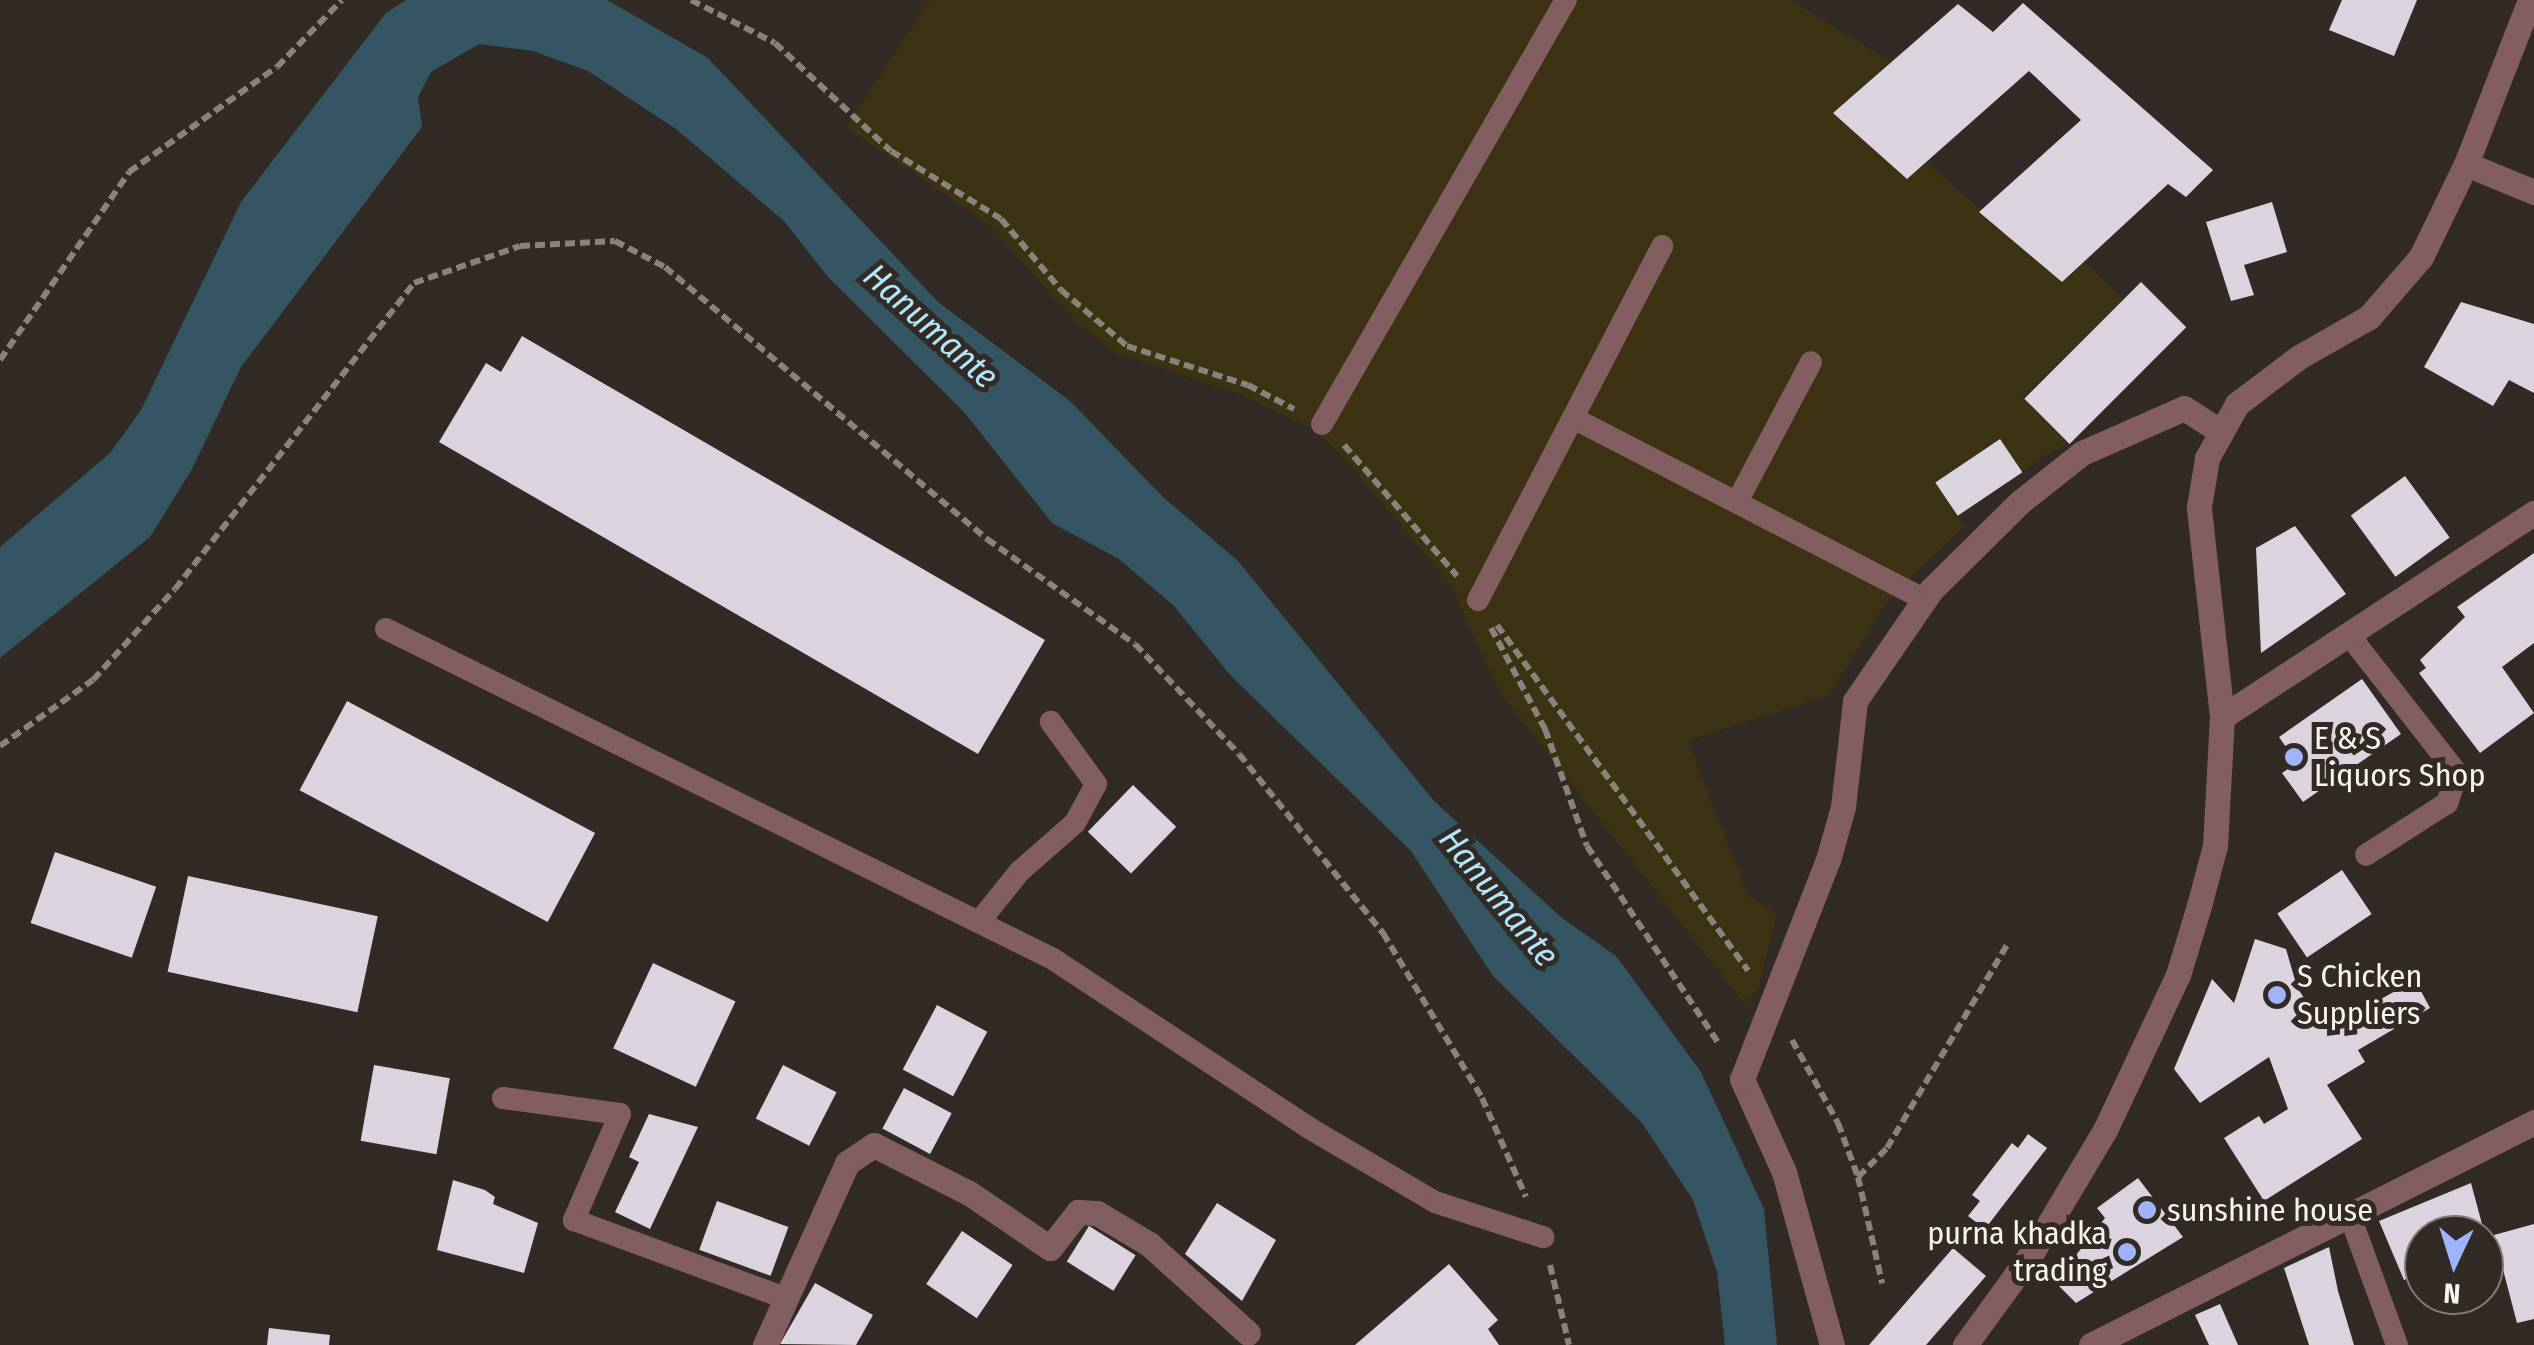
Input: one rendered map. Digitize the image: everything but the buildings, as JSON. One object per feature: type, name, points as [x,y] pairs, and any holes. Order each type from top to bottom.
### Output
[{"type":"street","points":[[1965,1345],[2032,1254],[2105,1130],[2178,975],[2215,846],[2222,718],[2200,507],[2207,458],[2237,404],[2299,357],[2370,317],[2421,256],[2466,164],[2530,0]]},
{"type":"street","points":[[2466,164],[2534,192]]},
{"type":"street","points":[[1832,1345],[1784,1172],[1742,1079],[1843,806],[1855,700],[1924,599],[2020,502],[2082,453],[2184,408],[2220,431]]},
{"type":"street","points":[[2222,718],[2534,513]]},
{"type":"street","points":[[2091,1345],[2534,1122]]},
{"type":"street","points":[[765,1345],[846,1163],[874,1144],[970,1193],[1050,1248],[1078,1212],[1098,1213],[1149,1244],[1248,1333]]},
{"type":"lane","points":[[1322,424],[1566,0]]},
{"type":"lane","points":[[1478,600],[1662,246]]},
{"type":"lane","points":[[1737,502],[1811,362]]},
{"type":"lane","points":[[1573,418],[1924,599]]},
{"type":"lane","points":[[386,629],[1053,958],[1309,1128],[1435,1202],[1543,1237]]},
{"type":"lane","points":[[2348,635],[2452,758],[2457,773],[2447,803],[2366,856]]},
{"type":"lane","points":[[979,922],[1019,872],[1075,823],[1096,784],[1051,722]]},
{"type":"lane","points":[[504,1098],[620,1114],[574,1220],[786,1298]]},
{"type":"lane","points":[[2350,1216],[2397,1345]]},
{"type":"path","points":[[0,360],[129,172],[276,66],[342,0]]},
{"type":"path","points":[[691,0],[775,43],[892,151],[1001,219],[1061,290],[1127,346],[1248,386],[1322,424],[1478,600],[1772,1003],[1838,1123],[1858,1177],[1882,1283]]},
{"type":"path","points":[[0,746],[92,680],[175,589],[414,283],[520,246],[614,241],[664,267],[987,540],[1135,644],[1239,754],[1382,933],[1432,1009],[1482,1098],[1543,1237],[1569,1345]]},
{"type":"path","points":[[1478,600],[1545,729],[1587,846],[1742,1079]]},
{"type":"path","points":[[1858,1177],[1887,1148],[2008,943]]},
{"type":"sand","points":[[929,0],[1791,0],[1891,62],[1833,113],[1907,179],[1927,162],[2061,281],[2084,261],[2123,299],[2023,397],[2067,443],[2022,471],[1999,439],[1936,482],[1964,526],[1889,599],[1829,695],[1688,741],[1748,894],[1777,914],[1759,987],[1745,1005],[1499,692],[1450,584],[1346,460],[1315,430],[1239,394],[1117,353],[1081,327],[987,223],[846,127]]},
{"type":"water","name":"Hanumante","points":[[406,0],[607,0],[708,58],[938,302],[1070,401],[1163,497],[1238,561],[1434,801],[1562,918],[1616,956],[1701,1072],[1764,1209],[1777,1345],[1725,1345],[1717,1272],[1693,1200],[1642,1123],[1493,976],[1411,851],[1231,676],[1174,606],[1119,559],[1052,523],[964,412],[829,278],[784,221],[676,129],[588,71],[533,51],[479,44],[431,72],[418,97],[422,127],[241,367],[192,469],[150,537],[0,658],[0,547],[110,453],[141,410],[241,202],[386,13]]},
{"type":"place","name":"E & S Liquors Shop","points":[[2294,757]]},
{"type":"place","name":"S Chicken Suppliers","points":[[2277,995]]},
{"type":"place","name":"sunshine house","points":[[2147,1210]]},
{"type":"place","name":"purna khadka trading","points":[[2127,1252]]}]
